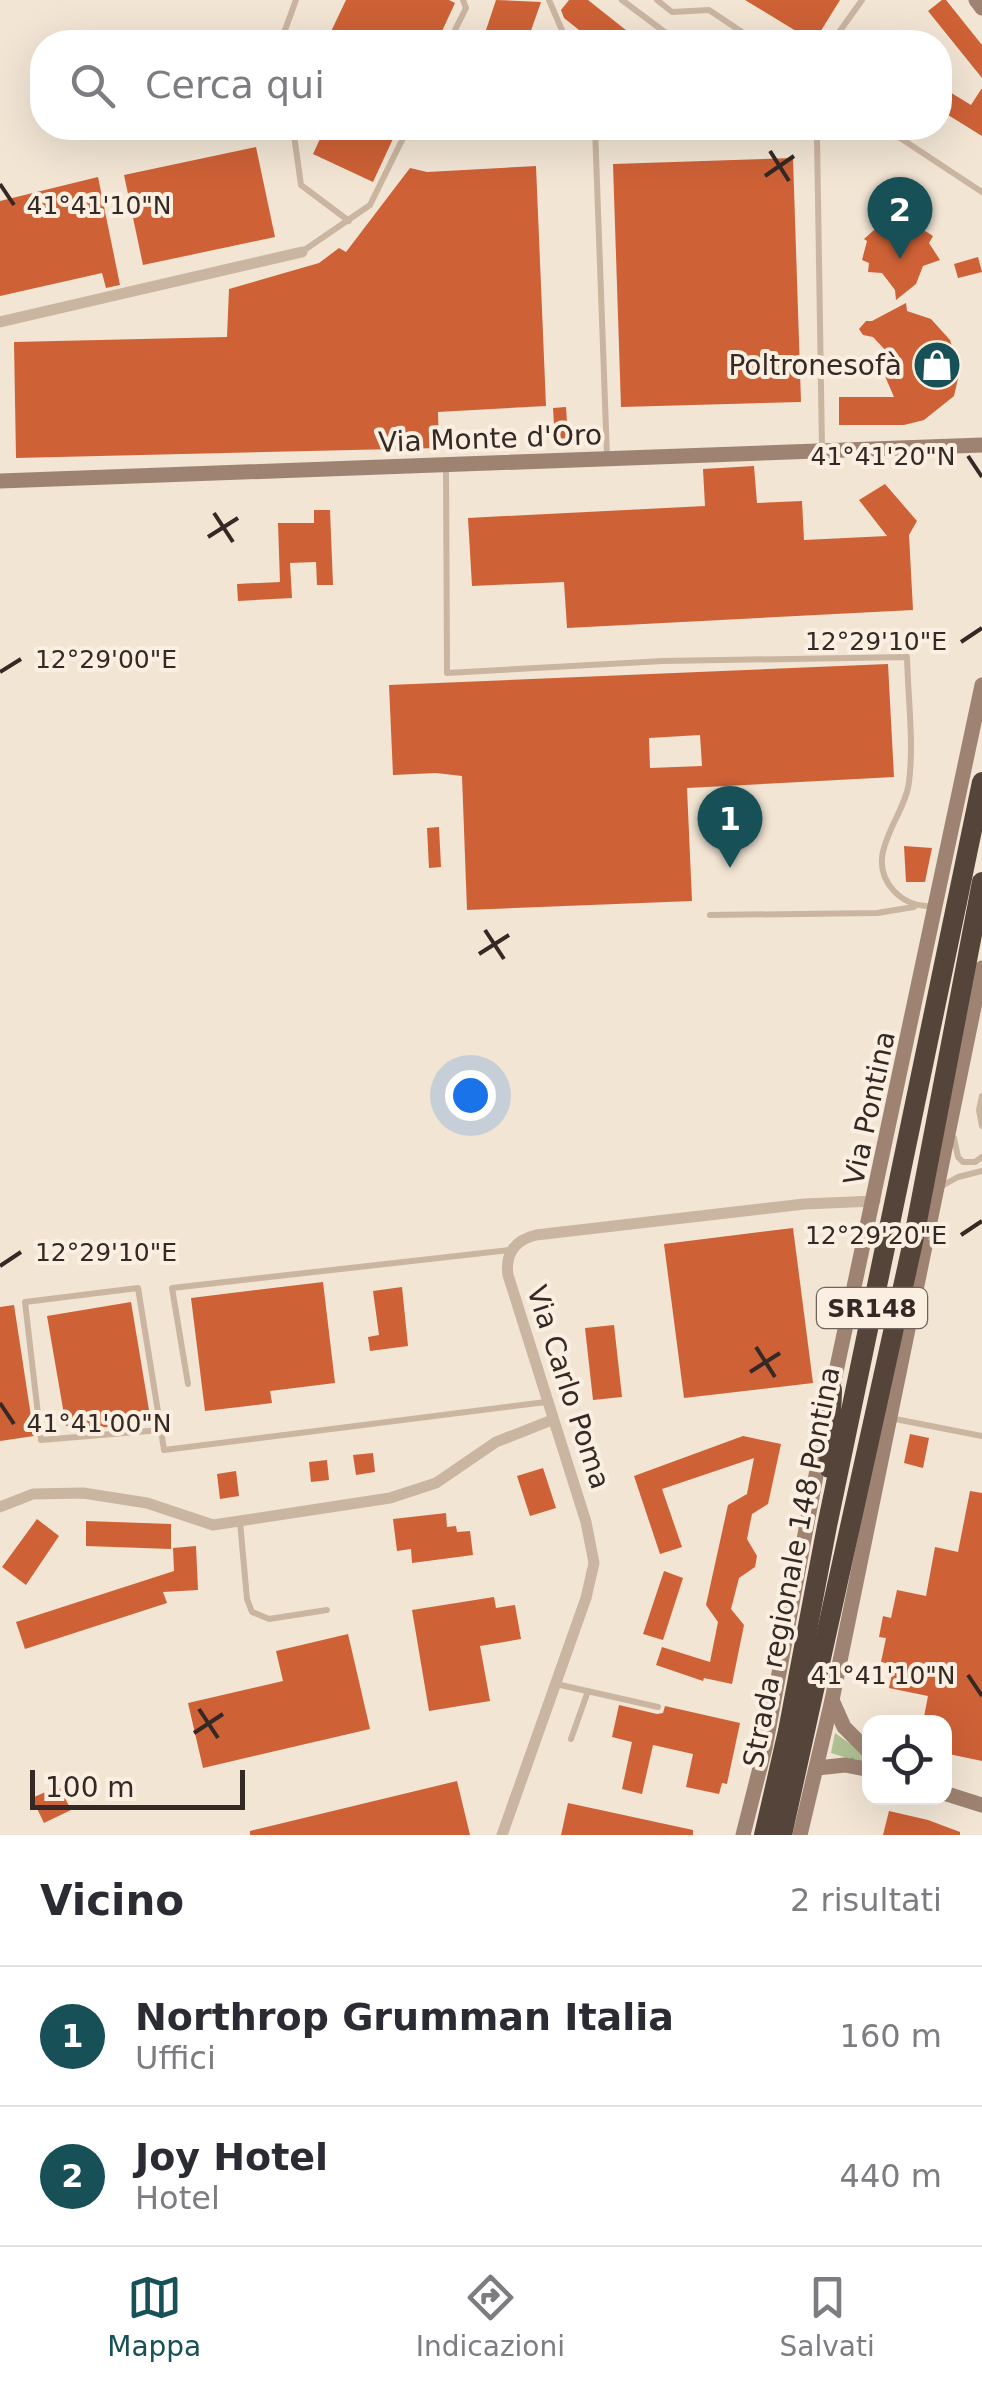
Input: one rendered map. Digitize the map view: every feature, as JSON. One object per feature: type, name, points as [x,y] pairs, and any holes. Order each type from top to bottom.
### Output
[{"type":"highway","name":"Strada regionale 148 Pontina","points":[[764,1835],[982,782]]},
{"type":"highway","name":"Strada regionale 148 Pontina","points":[[782,1835],[914,1237],[982,882]]},
{"type":"highway","points":[[827,1526],[832,1390]]},
{"type":"street","points":[[976,0],[982,8]]},
{"type":"street","points":[[0,322],[302,252]]},
{"type":"street","name":"Via Monte d'Oro","points":[[0,481],[982,445]]},
{"type":"street","name":"Via Pontina","points":[[743,1835],[765,1748],[832,1390],[982,685]]},
{"type":"street","points":[[800,1835],[832,1700],[982,968]]},
{"type":"street","points":[[511,1250],[523,1239],[536,1235],[804,1204],[875,1200]]},
{"type":"street","name":"Via Carlo Poma","points":[[502,1835],[586,1598],[594,1562],[586,1522],[508,1275],[506,1264],[511,1250]]},
{"type":"street","points":[[0,1507],[33,1494],[83,1493],[147,1503],[205,1524],[240,1522],[414,1492],[451,1474],[496,1442],[552,1420]]},
{"type":"street","points":[[832,1700],[844,1727],[862,1744]]},
{"type":"street","points":[[817,1768],[846,1765],[862,1768]]},
{"type":"street","points":[[952,1796],[982,1805]]},
{"type":"lane","points":[[286,30],[296,0]]},
{"type":"lane","points":[[455,30],[466,8],[464,0]]},
{"type":"lane","points":[[549,0],[562,30]]},
{"type":"lane","points":[[622,0],[662,30]]},
{"type":"lane","points":[[657,0],[672,12],[709,10],[740,30]]},
{"type":"lane","points":[[841,30],[862,0]]},
{"type":"lane","points":[[295,140],[301,185],[349,222]]},
{"type":"lane","points":[[302,252],[370,204],[402,140]]},
{"type":"lane","points":[[595,140],[608,458]]},
{"type":"lane","points":[[818,140],[822,450]]},
{"type":"lane","points":[[903,140],[982,192]]},
{"type":"lane","points":[[446,464],[447,672],[663,660],[907,657],[909,785],[892,823],[882,867],[894,892],[916,906]]},
{"type":"lane","points":[[710,915],[877,913],[916,906],[937,907]]},
{"type":"lane","points":[[964,1056],[954,1143],[962,1162],[976,1162],[982,1156]]},
{"type":"lane","points":[[982,1096],[982,1126]]},
{"type":"lane","points":[[936,1191],[945,1182],[982,1171]]},
{"type":"lane","points":[[188,1384],[172,1288],[511,1250]]},
{"type":"lane","points":[[161,1430],[40,1440],[25,1302],[138,1288],[161,1430],[164,1450],[546,1402]]},
{"type":"lane","points":[[889,1417],[982,1436]]},
{"type":"lane","points":[[240,1522],[247,1599],[252,1612],[268,1619],[327,1610]]},
{"type":"lane","points":[[556,1684],[658,1707]]},
{"type":"lane","points":[[570,1739],[588,1691]]},
{"type":"path","points":[[859,1227],[935,1240]]},
{"type":"green space","points":[[835,1733],[862,1752],[862,1763],[831,1753]]},
{"type":"building","points":[[346,0],[455,3],[443,30],[332,30]]},
{"type":"building","points":[[496,0],[541,2],[531,30],[486,30]]},
{"type":"building","points":[[569,0],[588,0],[626,30],[579,30],[564,18],[561,10]]},
{"type":"building","points":[[745,0],[840,0],[821,30],[794,30]]},
{"type":"building","points":[[946,0],[982,45],[982,78],[952,41],[952,30],[943,30],[928,11]]},
{"type":"building","points":[[982,88],[982,136],[952,117],[952,93],[971,105]]},
{"type":"building","points":[[319,140],[392,140],[373,182],[313,154]]},
{"type":"building","points":[[256,147],[275,237],[143,265],[124,175]]},
{"type":"building","points":[[793,158],[801,402],[621,407],[613,164]]},
{"type":"building","points":[[536,166],[546,406],[438,412],[439,448],[16,458],[14,342],[227,337],[229,289],[319,263],[339,248],[346,252],[410,168],[427,172]]},
{"type":"building","points":[[98,177],[120,285],[106,288],[102,273],[0,296],[0,201]]},
{"type":"building","points":[[882,223],[884,228],[905,224],[933,236],[929,243],[940,260],[923,266],[916,284],[896,300],[895,290],[882,273],[868,272],[869,263],[862,260],[867,241],[864,239]]},
{"type":"building","points":[[978,257],[982,272],[958,278],[954,264]]},
{"type":"building","points":[[906,303],[907,311],[931,319],[950,340],[960,370],[954,396],[924,420],[904,425],[839,425],[839,397],[894,397],[882,369],[888,353],[859,329],[866,321]]},
{"type":"building","points":[[566,407],[568,438],[555,439],[553,408]]},
{"type":"building","points":[[754,466],[757,503],[802,501],[804,540],[887,536],[859,500],[885,484],[917,521],[909,535],[913,610],[567,628],[564,582],[472,586],[468,518],[705,506],[703,469]]},
{"type":"building","points":[[314,510],[330,510],[333,585],[317,585],[316,562],[290,563],[292,598],[238,601],[237,584],[280,582],[278,523],[314,523]]},
{"type":"building","points":[[888,664],[894,777],[687,788],[692,901],[467,910],[462,776],[393,775],[389,685]],"holes":[[[700,735],[702,766],[650,768],[649,738]]]},
{"type":"building","points":[[439,827],[441,867],[429,868],[427,828]]},
{"type":"building","points":[[904,846],[932,848],[925,882],[906,882]]},
{"type":"building","points":[[793,1228],[813,1383],[684,1398],[664,1244]]},
{"type":"building","points":[[323,1282],[335,1383],[270,1391],[272,1403],[205,1411],[191,1298]]},
{"type":"building","points":[[402,1287],[408,1346],[370,1351],[368,1337],[379,1335],[373,1291]]},
{"type":"building","points":[[131,1302],[149,1410],[116,1416],[118,1426],[87,1429],[86,1422],[66,1426],[47,1316]]},
{"type":"building","points":[[14,1305],[34,1436],[0,1441],[0,1307]]},
{"type":"building","points":[[614,1325],[622,1397],[593,1400],[585,1328]]},
{"type":"building","points":[[910,1434],[929,1438],[923,1468],[904,1463]]},
{"type":"building","points":[[743,1436],[781,1444],[768,1504],[752,1514],[747,1539],[757,1556],[755,1567],[739,1578],[731,1609],[744,1625],[732,1684],[704,1678],[703,1681],[656,1665],[662,1647],[710,1662],[718,1622],[706,1605],[728,1505],[747,1494],[754,1458],[662,1489],[682,1547],[660,1554],[634,1476]]},
{"type":"building","points":[[373,1453],[375,1472],[356,1475],[353,1455]]},
{"type":"building","points":[[327,1460],[329,1480],[311,1482],[309,1462]]},
{"type":"building","points":[[543,1468],[556,1508],[530,1516],[517,1476]]},
{"type":"building","points":[[236,1471],[239,1496],[220,1499],[217,1474]]},
{"type":"building","points":[[970,1491],[982,1493],[982,1761],[952,1755],[952,1715],[924,1715],[928,1696],[889,1688],[894,1665],[881,1662],[886,1638],[879,1637],[883,1616],[891,1618],[897,1590],[926,1596],[935,1547],[958,1552]]},
{"type":"building","points":[[446,1513],[447,1527],[456,1526],[457,1532],[470,1531],[473,1555],[412,1563],[411,1549],[397,1551],[393,1519]]},
{"type":"building","points":[[37,1519],[59,1536],[26,1585],[2,1567]]},
{"type":"building","points":[[86,1521],[171,1524],[171,1549],[86,1546]]},
{"type":"building","points":[[196,1546],[198,1590],[163,1592],[167,1603],[25,1649],[16,1622],[174,1571],[173,1548]]},
{"type":"building","points":[[664,1571],[683,1578],[663,1640],[643,1634]]},
{"type":"building","points":[[494,1597],[496,1608],[515,1605],[521,1639],[480,1646],[490,1701],[429,1711],[412,1610]]},
{"type":"building","points":[[348,1634],[370,1729],[203,1768],[188,1703],[283,1681],[276,1651]]},
{"type":"building","points":[[619,1705],[657,1714],[663,1713],[665,1706],[740,1723],[727,1784],[722,1783],[719,1794],[686,1787],[693,1754],[653,1745],[642,1794],[622,1789],[632,1742],[612,1737]]},
{"type":"building","points":[[457,1781],[470,1835],[250,1835],[250,1831]]},
{"type":"building","points":[[59,1786],[71,1810],[44,1823],[32,1798]]},
{"type":"building","points":[[568,1803],[693,1830],[693,1835],[561,1835]]},
{"type":"building","points":[[889,1811],[928,1820],[960,1835],[883,1835]]},
{"type":"place","name":"Joy Hotel","points":[[900,259]]},
{"type":"place","name":"Poltronesofà","points":[[937,365]]},
{"type":"place","name":"Northrop Grumman Italia","points":[[730,868]]}]
